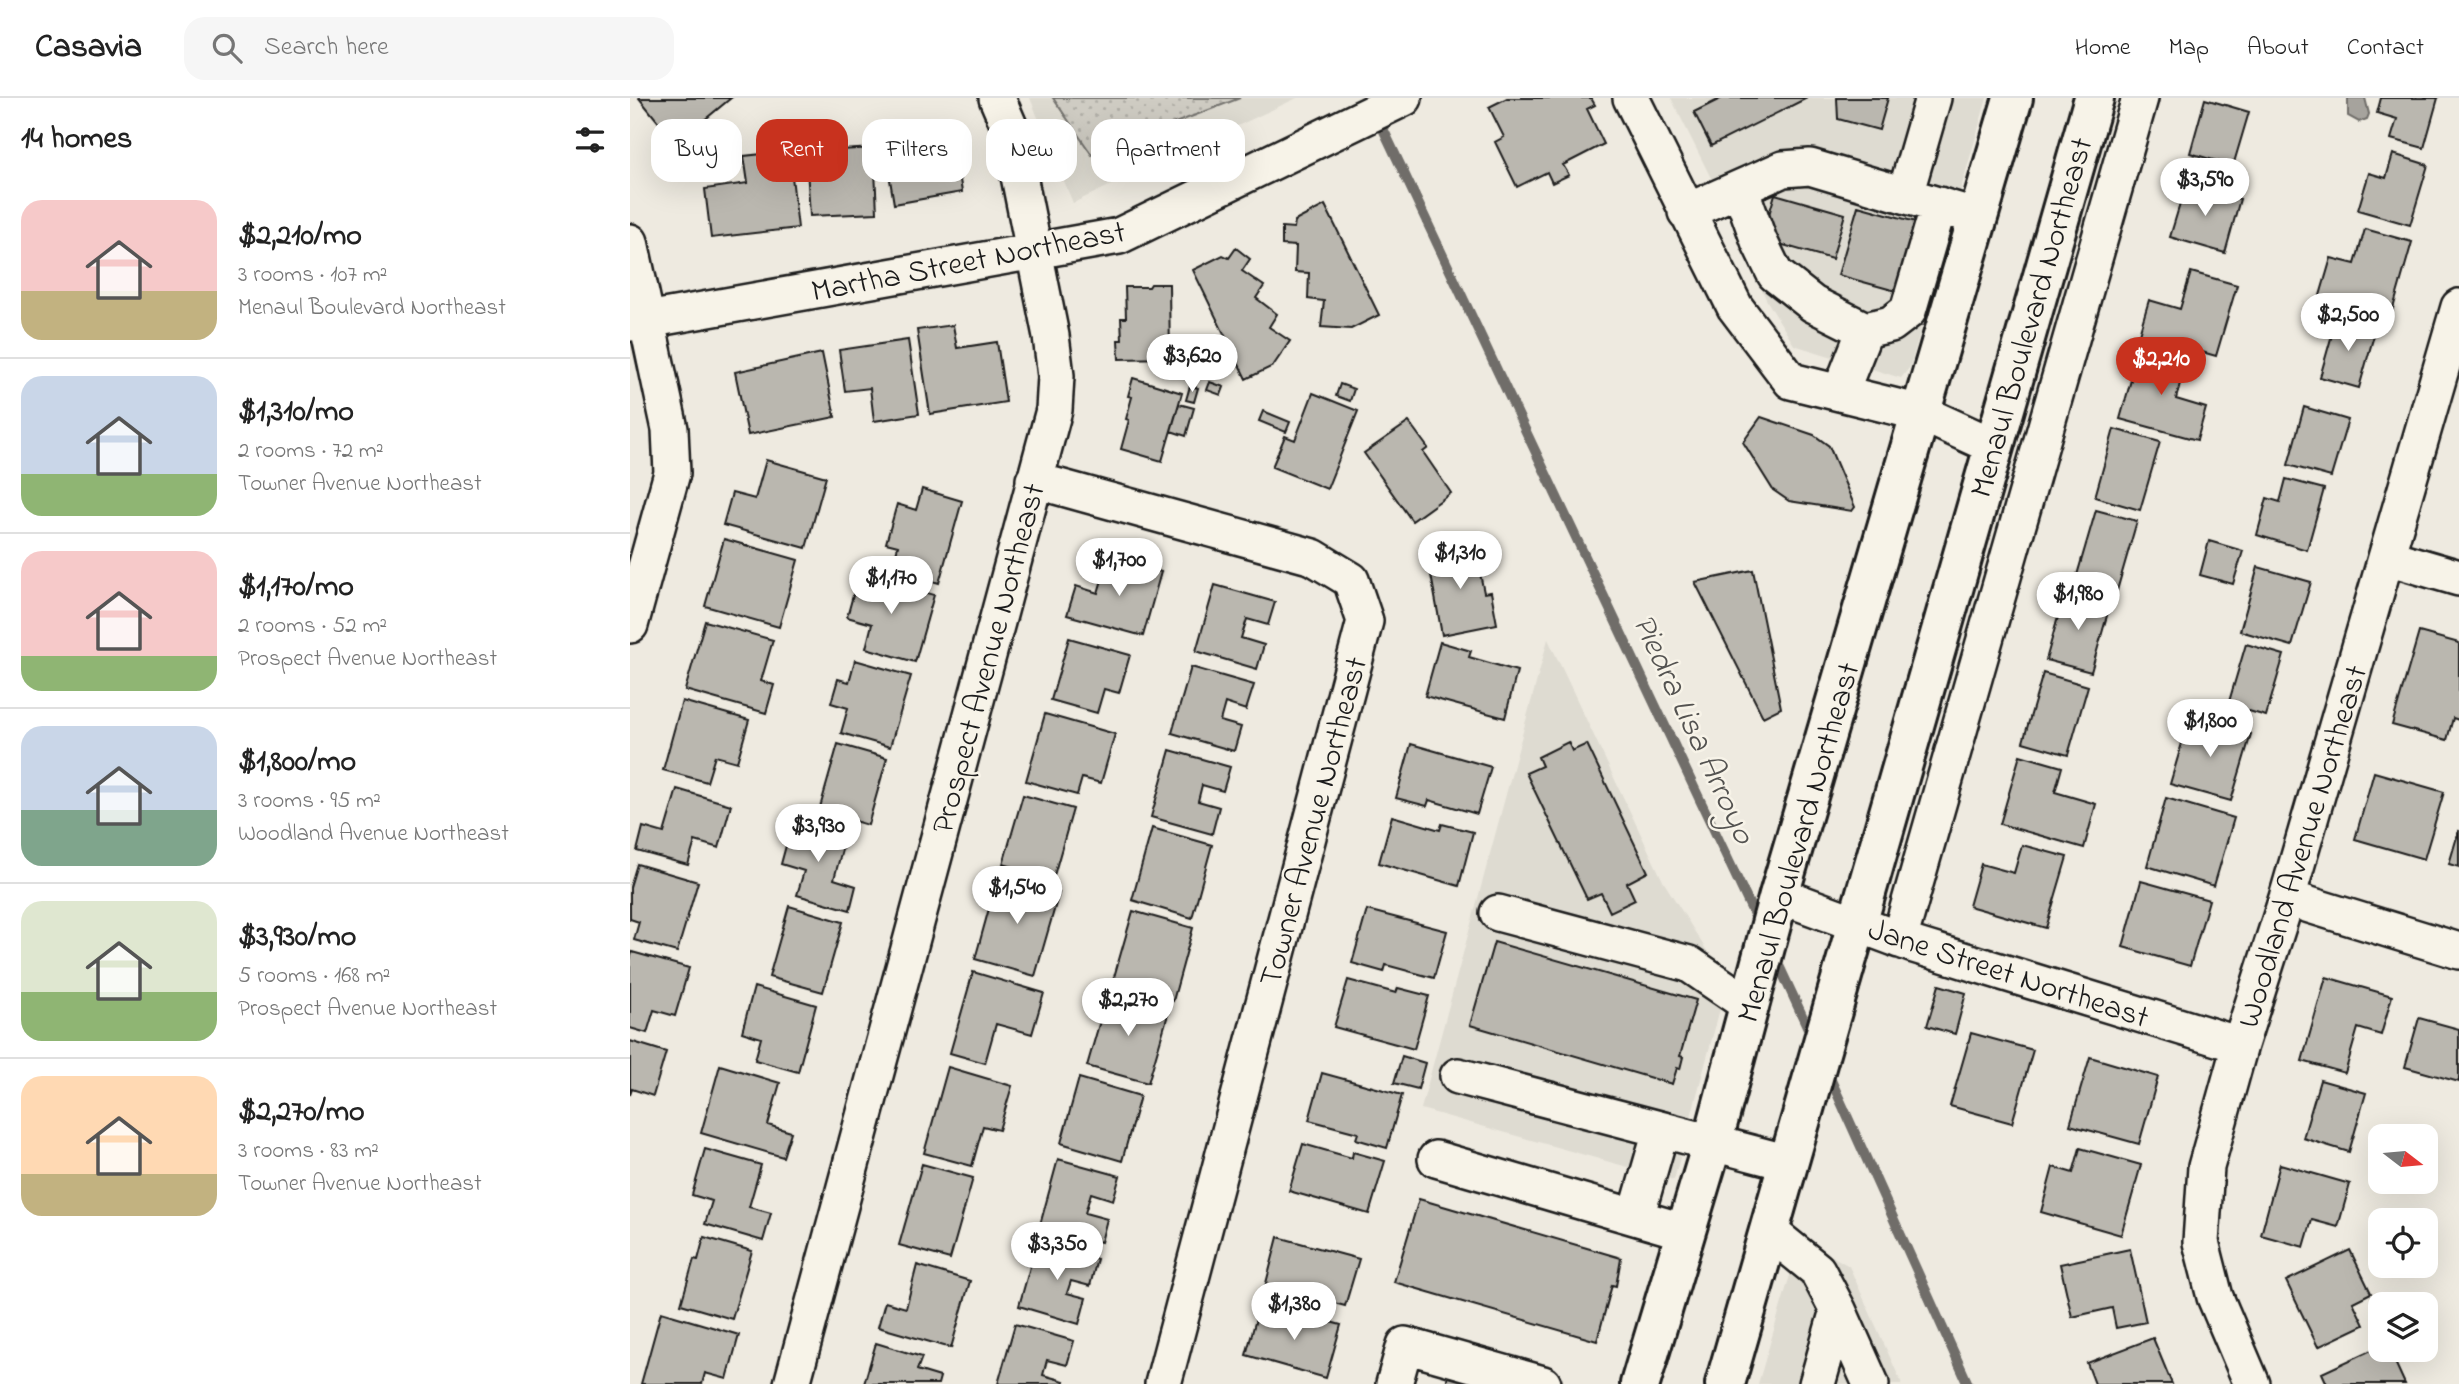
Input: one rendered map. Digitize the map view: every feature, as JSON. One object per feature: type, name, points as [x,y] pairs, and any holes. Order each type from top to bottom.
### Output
[{"type":"main road","name":"Menaul Boulevard Northeast","points":[[1640,1384],[1712,1144],[1779,895],[2012,98]]},
{"type":"main road","name":"Menaul Boulevard Northeast","points":[[1725,1384],[2094,98]]},
{"type":"street","name":"Prospect Avenue Northeast","points":[[792,1384],[1054,410],[1056,376],[1051,336],[1009,126],[997,98]]},
{"type":"street","name":"Martha Street Northeast","points":[[638,322],[1119,236],[1404,98]]},
{"type":"street","points":[[1631,98],[1734,307],[1791,381],[1921,413],[1993,446]]},
{"type":"street","points":[[1905,195],[1933,98]]},
{"type":"street","points":[[1899,940],[2140,98]]},
{"type":"street","points":[[1686,212],[1783,169],[1810,167],[1978,217]]},
{"type":"street","points":[[1740,188],[1759,241],[1775,274],[1813,304],[1865,330],[1891,324],[1908,312],[1939,205]]},
{"type":"street","points":[[630,242],[638,322],[670,429],[672,472],[630,625]]},
{"type":"street","name":"Woodland Avenue Northeast","points":[[2252,1384],[2214,1297],[2201,1242],[2206,1167],[2388,557],[2459,307]]},
{"type":"street","points":[[1840,393],[1865,330]]},
{"type":"street","name":"Towner Avenue Northeast","points":[[1034,480],[1313,556],[1351,580],[1365,621],[1163,1384]]},
{"type":"street","points":[[2388,557],[2459,578]]},
{"type":"street","name":"Jane Street Northeast","points":[[1779,895],[1899,940],[2241,1045]]},
{"type":"street","points":[[2287,898],[2459,951]]},
{"type":"street","points":[[1498,913],[1689,964],[1750,998]]},
{"type":"street","points":[[1458,1076],[1789,1163]]},
{"type":"street","points":[[1636,1217],[1661,1130]]},
{"type":"street","points":[[1436,1159],[1686,1231]]},
{"type":"street","points":[[1769,1231],[1817,1270],[1871,1384]]},
{"type":"street","points":[[1822,1368],[1838,1310]]},
{"type":"street","points":[[1394,1384],[1405,1345],[1543,1384]]},
{"type":"shaded area","points":[[1030,98],[1297,98],[1245,122],[1245,119],[1091,119],[1091,182],[1118,182],[1073,203],[1064,182],[1077,182],[1077,119],[1039,119]]},
{"type":"shaded area","points":[[1053,98],[1240,98],[1185,119],[1091,119],[1091,154],[1077,133],[1077,119],[1067,119]]},
{"type":"shaded area","points":[[1671,98],[1987,98],[1910,367],[1901,378],[1794,345],[1767,301]]},
{"type":"shaded area","points":[[2348,98],[2365,98],[2369,114],[2367,119],[2359,122],[2348,116]]},
{"type":"shaded area","points":[[1548,639],[1663,881],[1727,983],[1674,1180],[1421,1109]]},
{"type":"shaded area","points":[[1801,1238],[1849,1266],[1902,1384],[1758,1384]]},
{"type":"building","points":[[639,98],[731,98],[706,119],[656,119]]},
{"type":"building","points":[[1507,98],[1591,98],[1595,105],[1587,109],[1604,144],[1563,165],[1569,175],[1552,183],[1547,172],[1517,187],[1495,142],[1504,137],[1489,107]]},
{"type":"building","points":[[1722,98],[1807,98],[1711,146],[1694,112]]},
{"type":"building","points":[[1837,98],[1888,98],[1879,130],[1838,119]]},
{"type":"building","points":[[2381,98],[2438,98],[2424,148],[2391,139],[2397,119],[2377,113]]},
{"type":"building","points":[[2205,99],[2249,112],[2233,166],[2190,153]]},
{"type":"building","points":[[862,149],[862,182],[876,182],[877,213],[810,216],[808,182],[848,182],[848,150]]},
{"type":"building","points":[[2393,154],[2428,165],[2410,225],[2358,210],[2369,173],[2386,178]]},
{"type":"building","points":[[756,155],[756,182],[793,182],[798,228],[711,238],[705,189],[748,183],[744,156]]},
{"type":"building","points":[[890,182],[960,182],[962,192],[894,204]]},
{"type":"building","points":[[2186,184],[2240,199],[2225,253],[2170,237]]},
{"type":"building","points":[[1775,194],[1845,214],[1832,259],[1762,239]]},
{"type":"building","points":[[1325,205],[1379,315],[1351,329],[1321,327],[1324,301],[1308,299],[1309,273],[1295,272],[1296,246],[1282,245],[1282,227],[1294,228],[1295,221]]},
{"type":"building","points":[[1858,206],[1923,224],[1903,293],[1838,275]]},
{"type":"building","points":[[2365,229],[2412,242],[2390,319],[2319,299],[2331,258],[2355,264]]},
{"type":"building","points":[[1236,248],[1250,259],[1242,271],[1264,286],[1256,298],[1277,314],[1269,327],[1290,341],[1273,366],[1246,379],[1193,270],[1223,255],[1229,258]]},
{"type":"building","points":[[2191,272],[2237,285],[2216,356],[2139,334],[2149,300],[2180,309]]},
{"type":"building","points":[[1151,284],[1169,284],[1170,358],[1119,359],[1121,318],[1126,318],[1125,287],[1149,287]]},
{"type":"building","points":[[2337,317],[2376,328],[2359,388],[2320,377]]},
{"type":"building","points":[[953,325],[957,348],[997,342],[1006,402],[930,414],[917,330]]},
{"type":"building","points":[[908,340],[919,414],[874,421],[870,388],[845,391],[839,350]]},
{"type":"building","points":[[2140,348],[2186,360],[2176,399],[2206,408],[2197,440],[2120,419]]},
{"type":"building","points":[[822,353],[835,417],[748,435],[735,372]]},
{"type":"building","points":[[1133,378],[1182,393],[1162,461],[1121,449],[1129,420],[1126,419],[1132,397],[1128,396]]},
{"type":"building","points":[[1210,382],[1224,387],[1221,395],[1207,390]]},
{"type":"building","points":[[1340,384],[1354,389],[1350,401],[1336,396]]},
{"type":"building","points":[[1190,386],[1198,388],[1194,402],[1186,400]]},
{"type":"building","points":[[1313,393],[1358,411],[1327,489],[1272,467],[1285,436],[1295,440]]},
{"type":"building","points":[[1179,404],[1194,408],[1186,436],[1171,431]]},
{"type":"building","points":[[2304,407],[2348,420],[2331,477],[2288,465]]},
{"type":"building","points":[[1263,411],[1290,422],[1286,432],[1259,421]]},
{"type":"building","points":[[1761,417],[1814,435],[1829,446],[1855,507],[1852,511],[1789,501],[1773,490],[1743,442]]},
{"type":"building","points":[[1409,422],[1428,448],[1423,452],[1451,493],[1412,521],[1364,453]]},
{"type":"building","points":[[2114,429],[2160,442],[2140,510],[2095,497]]},
{"type":"building","points":[[766,460],[826,477],[806,548],[723,525],[732,493],[755,499]]},
{"type":"building","points":[[2286,479],[2324,489],[2307,550],[2257,535],[2267,498],[2280,502]]},
{"type":"building","points":[[922,489],[962,501],[939,583],[892,569],[898,546],[886,543],[897,504],[916,510]]},
{"type":"building","points":[[2096,510],[2137,521],[2116,594],[2075,582]]},
{"type":"building","points":[[724,539],[798,560],[779,627],[705,606]]},
{"type":"building","points":[[2209,541],[2243,551],[2233,584],[2200,575]]},
{"type":"building","points":[[1474,544],[1484,593],[1491,592],[1497,624],[1442,635],[1427,553]]},
{"type":"building","points":[[1109,557],[1161,572],[1143,636],[1067,615],[1076,586],[1098,593]]},
{"type":"building","points":[[2258,567],[2311,582],[2292,646],[2240,631]]},
{"type":"building","points":[[1753,570],[1781,708],[1763,717],[1695,582]]},
{"type":"building","points":[[859,574],[934,595],[915,662],[866,648],[872,624],[847,617]]},
{"type":"building","points":[[1215,585],[1275,602],[1268,625],[1247,619],[1241,638],[1264,645],[1257,669],[1196,651]]},
{"type":"building","points":[[2065,592],[2110,605],[2091,672],[2046,660]]},
{"type":"building","points":[[705,621],[773,640],[761,681],[774,685],[766,713],[685,690]]},
{"type":"building","points":[[2419,632],[2459,643],[2459,720],[2453,718],[2447,740],[2392,725]]},
{"type":"building","points":[[1069,638],[1130,655],[1119,693],[1104,689],[1097,713],[1051,700]]},
{"type":"building","points":[[1440,642],[1471,651],[1469,657],[1517,671],[1505,718],[1425,696]]},
{"type":"building","points":[[2246,644],[2284,655],[2266,716],[2228,705]]},
{"type":"building","points":[[855,660],[911,676],[890,747],[841,733],[848,708],[831,703],[838,679],[849,682]]},
{"type":"building","points":[[1191,667],[1254,685],[1246,710],[1225,703],[1220,721],[1241,727],[1234,751],[1172,733]]},
{"type":"building","points":[[2043,673],[2088,686],[2068,755],[2023,742]]},
{"type":"building","points":[[682,701],[749,720],[737,762],[715,756],[707,782],[663,770]]},
{"type":"building","points":[[1045,714],[1115,734],[1101,783],[1082,778],[1077,795],[1026,781]]},
{"type":"building","points":[[2190,716],[2251,734],[2231,801],[2170,784]]},
{"type":"building","points":[[1568,742],[1572,751],[1587,744],[1648,872],[1627,883],[1635,900],[1610,912],[1601,893],[1587,899],[1526,773],[1542,766],[1538,757]]},
{"type":"building","points":[[838,744],[887,758],[868,825],[819,811]]},
{"type":"building","points":[[1411,744],[1491,767],[1477,814],[1429,800],[1427,806],[1396,798]]},
{"type":"building","points":[[1170,750],[1230,767],[1223,791],[1202,785],[1198,801],[1219,807],[1212,834],[1151,817]]},
{"type":"building","points":[[2020,755],[2062,767],[2055,792],[2096,804],[2084,848],[2000,824]]},
{"type":"building","points":[[2374,772],[2444,792],[2424,859],[2355,839]]},
{"type":"building","points":[[677,789],[731,805],[719,848],[695,841],[688,865],[637,851],[643,827],[664,833]]},
{"type":"building","points":[[1023,795],[1073,809],[1053,879],[1003,864]]},
{"type":"building","points":[[2166,798],[2234,818],[2214,886],[2147,866]]},
{"type":"building","points":[[1392,816],[1440,830],[1442,824],[1473,832],[1459,886],[1379,863]]},
{"type":"building","points":[[793,820],[846,835],[834,879],[856,886],[850,910],[797,895],[804,871],[781,864]]},
{"type":"building","points":[[1152,828],[1212,845],[1192,918],[1132,900]]},
{"type":"building","points":[[2459,830],[2459,867],[2449,864]]},
{"type":"building","points":[[2022,845],[2067,857],[2046,928],[1969,906],[1981,864],[2014,873]]},
{"type":"building","points":[[637,864],[698,882],[677,952],[634,940],[639,922],[630,919],[630,887]]},
{"type":"building","points":[[998,876],[1059,893],[1035,976],[975,959]]},
{"type":"building","points":[[2141,881],[2209,900],[2190,966],[2123,947]]},
{"type":"building","points":[[789,906],[843,922],[823,992],[769,977]]},
{"type":"building","points":[[1367,910],[1447,931],[1434,978],[1386,965],[1384,972],[1352,963]]},
{"type":"building","points":[[1133,911],[1193,928],[1173,1001],[1112,984]]},
{"type":"building","points":[[1494,942],[1696,1000],[1680,1056],[1683,1057],[1680,1069],[1677,1068],[1672,1084],[1470,1025]]},
{"type":"building","points":[[632,952],[689,968],[675,1016],[654,1010],[647,1033],[630,1028]]},
{"type":"building","points":[[973,972],[1044,993],[1032,1034],[996,1024],[985,1063],[950,1053]]},
{"type":"building","points":[[2326,977],[2392,996],[2381,1035],[2358,1028],[2345,1073],[2302,1061]]},
{"type":"building","points":[[1348,980],[1396,993],[1398,988],[1429,996],[1414,1049],[1334,1027]]},
{"type":"building","points":[[1939,985],[1966,993],[1955,1034],[1927,1026]]},
{"type":"building","points":[[754,987],[816,1005],[798,1072],[755,1060],[761,1038],[742,1032]]},
{"type":"building","points":[[1108,993],[1169,1011],[1148,1083],[1087,1066]]},
{"type":"building","points":[[2419,1018],[2459,1029],[2459,1082],[2405,1067]]},
{"type":"building","points":[[1971,1033],[2033,1050],[2012,1123],[1950,1106]]},
{"type":"building","points":[[630,1041],[666,1052],[653,1096],[632,1089],[630,1095]]},
{"type":"building","points":[[1402,1056],[1425,1063],[1418,1089],[1394,1083]]},
{"type":"building","points":[[2090,1057],[2158,1077],[2139,1144],[2070,1125]]},
{"type":"building","points":[[720,1065],[780,1083],[768,1125],[791,1132],[783,1157],[701,1133]]},
{"type":"building","points":[[948,1067],[1012,1086],[999,1130],[983,1126],[972,1166],[924,1153]]},
{"type":"building","points":[[1322,1073],[1402,1095],[1387,1148],[1356,1139],[1358,1133],[1309,1120]]},
{"type":"building","points":[[1079,1078],[1140,1096],[1122,1161],[1061,1143]]},
{"type":"building","points":[[2320,1080],[2366,1093],[2349,1152],[2303,1138]]},
{"type":"building","points":[[1303,1144],[1352,1158],[1353,1152],[1385,1161],[1369,1214],[1289,1191]]},
{"type":"building","points":[[2080,1148],[2141,1165],[2121,1235],[2041,1212],[2053,1167],[2073,1173]]},
{"type":"building","points":[[705,1149],[761,1165],[749,1207],[771,1213],[763,1241],[705,1224],[712,1201],[692,1195]]},
{"type":"building","points":[[1058,1159],[1120,1176],[1113,1200],[1091,1193],[1085,1213],[1107,1219],[1101,1242],[1040,1225]]},
{"type":"building","points":[[922,1164],[973,1178],[950,1259],[899,1245]]},
{"type":"building","points":[[2280,1164],[2350,1184],[2338,1227],[2312,1220],[2304,1247],[2261,1235]]},
{"type":"building","points":[[1419,1199],[1621,1258],[1616,1286],[1612,1285],[1597,1341],[1394,1282]]},
{"type":"building","points":[[704,1237],[752,1251],[732,1319],[681,1304],[694,1259],[698,1260]]},
{"type":"building","points":[[1278,1237],[1359,1259],[1345,1306],[1297,1293],[1295,1299],[1264,1291]]},
{"type":"building","points":[[1037,1242],[1097,1259],[1090,1286],[1071,1281],[1067,1293],[1086,1298],[1079,1324],[1019,1306]]},
{"type":"building","points":[[2130,1249],[2146,1322],[2116,1328],[2112,1308],[2072,1317],[2060,1264]]},
{"type":"building","points":[[2350,1250],[2371,1292],[2353,1302],[2364,1325],[2318,1347],[2286,1281]]},
{"type":"building","points":[[917,1265],[970,1281],[951,1348],[878,1327],[885,1302],[906,1308]]},
{"type":"building","points":[[1259,1308],[1308,1322],[1309,1316],[1341,1325],[1326,1378],[1246,1355]]},
{"type":"building","points":[[661,1312],[739,1335],[727,1379],[705,1373],[702,1384],[641,1384]]},
{"type":"building","points":[[1015,1324],[1074,1341],[1067,1365],[1047,1360],[1043,1375],[1064,1381],[1063,1384],[998,1384]]},
{"type":"building","points":[[2153,1338],[2172,1384],[2095,1384],[2087,1363]]},
{"type":"building","points":[[876,1343],[922,1357],[917,1370],[940,1377],[938,1384],[864,1384]]},
{"type":"building","points":[[2368,1352],[2368,1362],[2395,1362],[2405,1384],[2327,1384],[2322,1373]]},
{"type":"building","points":[[1449,1371],[1496,1384],[1446,1384]]},
{"type":"waterway","name":"Piedra Lisa Arroyo","points":[[1377,116],[1759,925]]},
{"type":"waterway","name":"Piedra Lisa Arroyo","points":[[1775,957],[1813,1039]]},
{"type":"waterway","name":"Piedra Lisa Arroyo","points":[[1826,1069],[1968,1384]]}]
